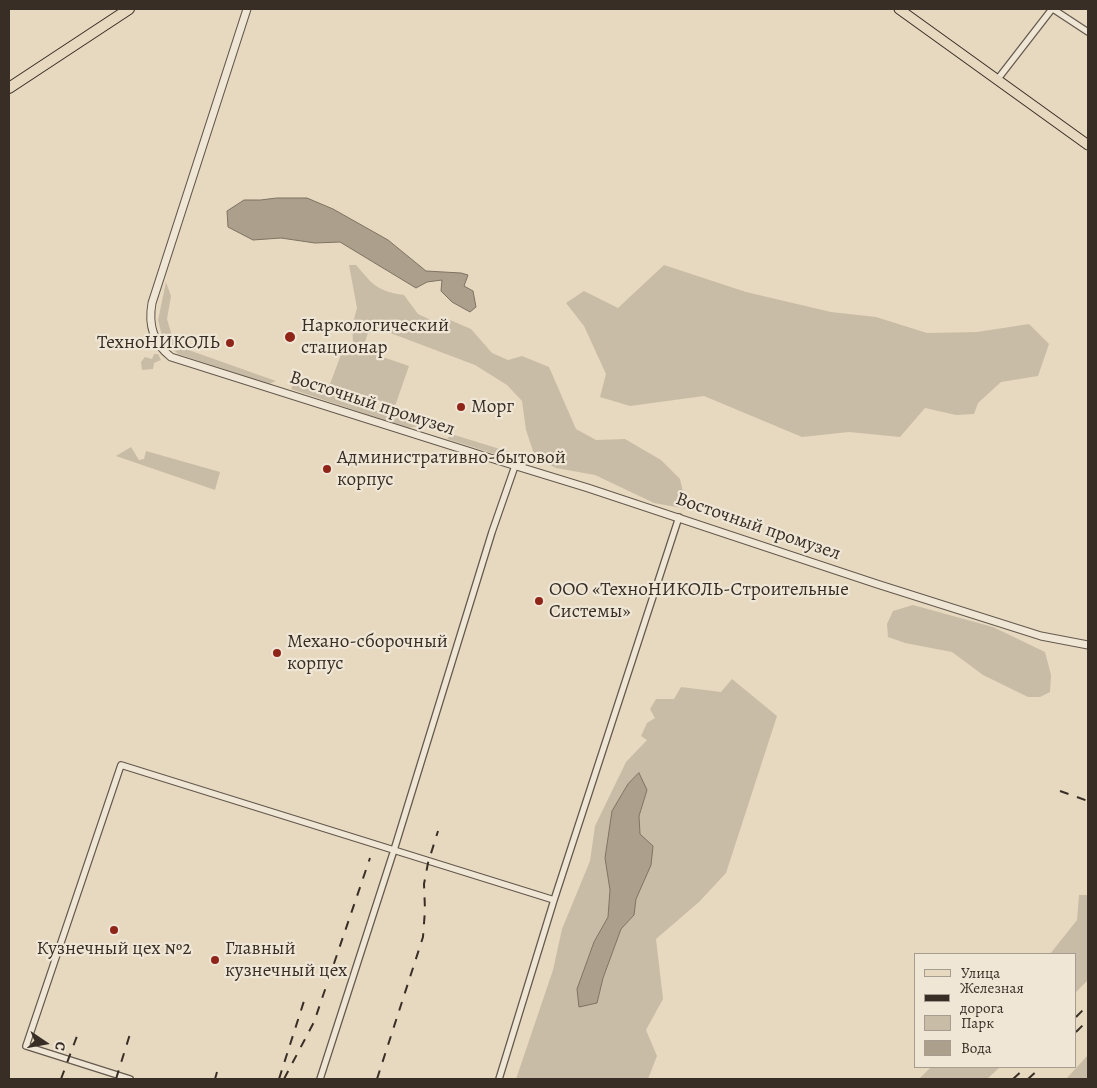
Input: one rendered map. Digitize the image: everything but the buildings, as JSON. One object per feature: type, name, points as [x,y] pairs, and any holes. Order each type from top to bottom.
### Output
[{"type":"highway","points":[[9,88],[129,9]]},
{"type":"main road","points":[[899,9],[1088,145]]},
{"type":"street","name":"Восточный промузел","points":[[247,9],[150,313],[152,332],[157,343],[171,357],[680,517],[883,586],[1041,636],[1088,645]]},
{"type":"street","points":[[997,80],[1052,9],[1088,32]]},
{"type":"street","points":[[320,1079],[394,850],[492,532],[515,466]]},
{"type":"street","points":[[499,1079],[554,900],[680,517]]},
{"type":"street","points":[[130,1079],[26,1046],[120,765],[554,900]]},
{"type":"green space","points":[[349,265],[356,265],[381,289],[404,295],[418,314],[433,321],[450,320],[471,329],[492,353],[508,360],[522,356],[549,367],[576,429],[596,440],[625,439],[661,460],[680,479],[687,509],[654,503],[595,475],[556,468],[535,457],[526,430],[522,401],[507,385],[475,365],[385,331],[368,333],[363,348],[353,342],[352,326],[357,308]]},
{"type":"green space","points":[[664,265],[746,292],[831,312],[876,317],[927,333],[977,332],[1029,324],[1049,344],[1038,376],[1001,382],[978,403],[974,414],[956,415],[925,408],[900,437],[849,432],[802,437],[704,396],[630,406],[600,397],[606,374],[584,326],[566,303],[584,291],[618,308]]},
{"type":"green space","points":[[166,282],[171,296],[167,319],[172,336],[183,348],[276,381],[269,384],[178,354],[163,340],[158,320]]},
{"type":"green space","points":[[345,344],[409,366],[395,406],[330,384]]},
{"type":"green space","points":[[154,354],[158,354],[161,360],[154,363],[153,369],[142,370],[141,362],[145,357],[152,359]]},
{"type":"green space","points":[[294,383],[421,426],[408,428],[291,389]]},
{"type":"green space","points":[[451,434],[513,453],[508,458],[447,439]]},
{"type":"green space","points":[[131,447],[139,460],[144,459],[146,451],[220,472],[215,490],[116,456]]},
{"type":"green space","points":[[913,605],[993,627],[1045,652],[1051,675],[1050,692],[1040,697],[1028,697],[983,675],[952,652],[905,643],[888,637],[887,624],[893,611]]},
{"type":"green space","points":[[732,679],[777,716],[726,873],[699,902],[656,939],[663,999],[646,1030],[657,1056],[648,1079],[516,1079],[553,970],[562,929],[590,861],[595,826],[626,762],[647,740],[641,736],[647,723],[655,718],[650,709],[656,699],[674,699],[681,687],[721,692]],"holes":[[[628,784],[647,790],[639,816],[640,835],[653,846],[636,899],[634,915],[621,929],[603,978],[597,1003],[577,989],[594,942],[608,917],[610,890],[605,858],[612,811]]]},
{"type":"green space","points":[[1079,895],[1088,895],[1088,980],[1077,991],[1077,953],[1051,953],[1077,920]]},
{"type":"green space","points":[[1088,1055],[1088,1079],[1066,1079],[1077,1068]]},
{"type":"green space","points":[[930,1068],[999,1068],[987,1079],[919,1079]]},
{"type":"water","points":[[307,198],[333,209],[388,240],[426,271],[468,275],[464,286],[473,291],[476,307],[470,312],[452,302],[441,291],[442,280],[427,282],[416,288],[340,242],[315,243],[281,238],[253,240],[228,227],[227,211],[244,200]]},
{"type":"water","points":[[639,773],[647,790],[639,816],[640,834],[653,846],[651,865],[636,899],[634,915],[621,929],[603,978],[597,1003],[579,1007],[577,989],[594,942],[608,917],[610,890],[605,858],[612,811],[628,784]]},
{"type":"railway","points":[[1060,791],[1088,801]]},
{"type":"railway","points":[[377,1079],[423,937],[424,884],[438,831]]},
{"type":"railway","points":[[284,1079],[314,1022],[370,858]]},
{"type":"railway","points":[[279,1079],[304,1001]]},
{"type":"railway","points":[[1077,1016],[1088,1005]]},
{"type":"railway","points":[[1077,1031],[1088,1020]]},
{"type":"railway","points":[[116,1079],[130,1034]]},
{"type":"railway","points":[[61,1079],[77,1036]]},
{"type":"railway","points":[[1013,1079],[1025,1068]]},
{"type":"railway","points":[[1028,1079],[1040,1068]]},
{"type":"railway","points":[[215,1079],[217,1072]]},
{"type":"place","name":"Наркологический стационар","points":[[290,337]]},
{"type":"place","name":"ТехноНИКОЛЬ","points":[[230,343]]},
{"type":"place","name":"Морг","points":[[461,407]]},
{"type":"place","name":"Административно-бытовой корпус","points":[[327,469]]},
{"type":"place","name":"ООО «ТехноНИКОЛЬ-Строительные Системы»","points":[[539,601]]},
{"type":"place","name":"Механо-сборочный корпус","points":[[277,653]]},
{"type":"place","name":"Кузнечный цех №2","points":[[114,930]]},
{"type":"place","name":"Главный кузнечный цех","points":[[215,960]]}]
